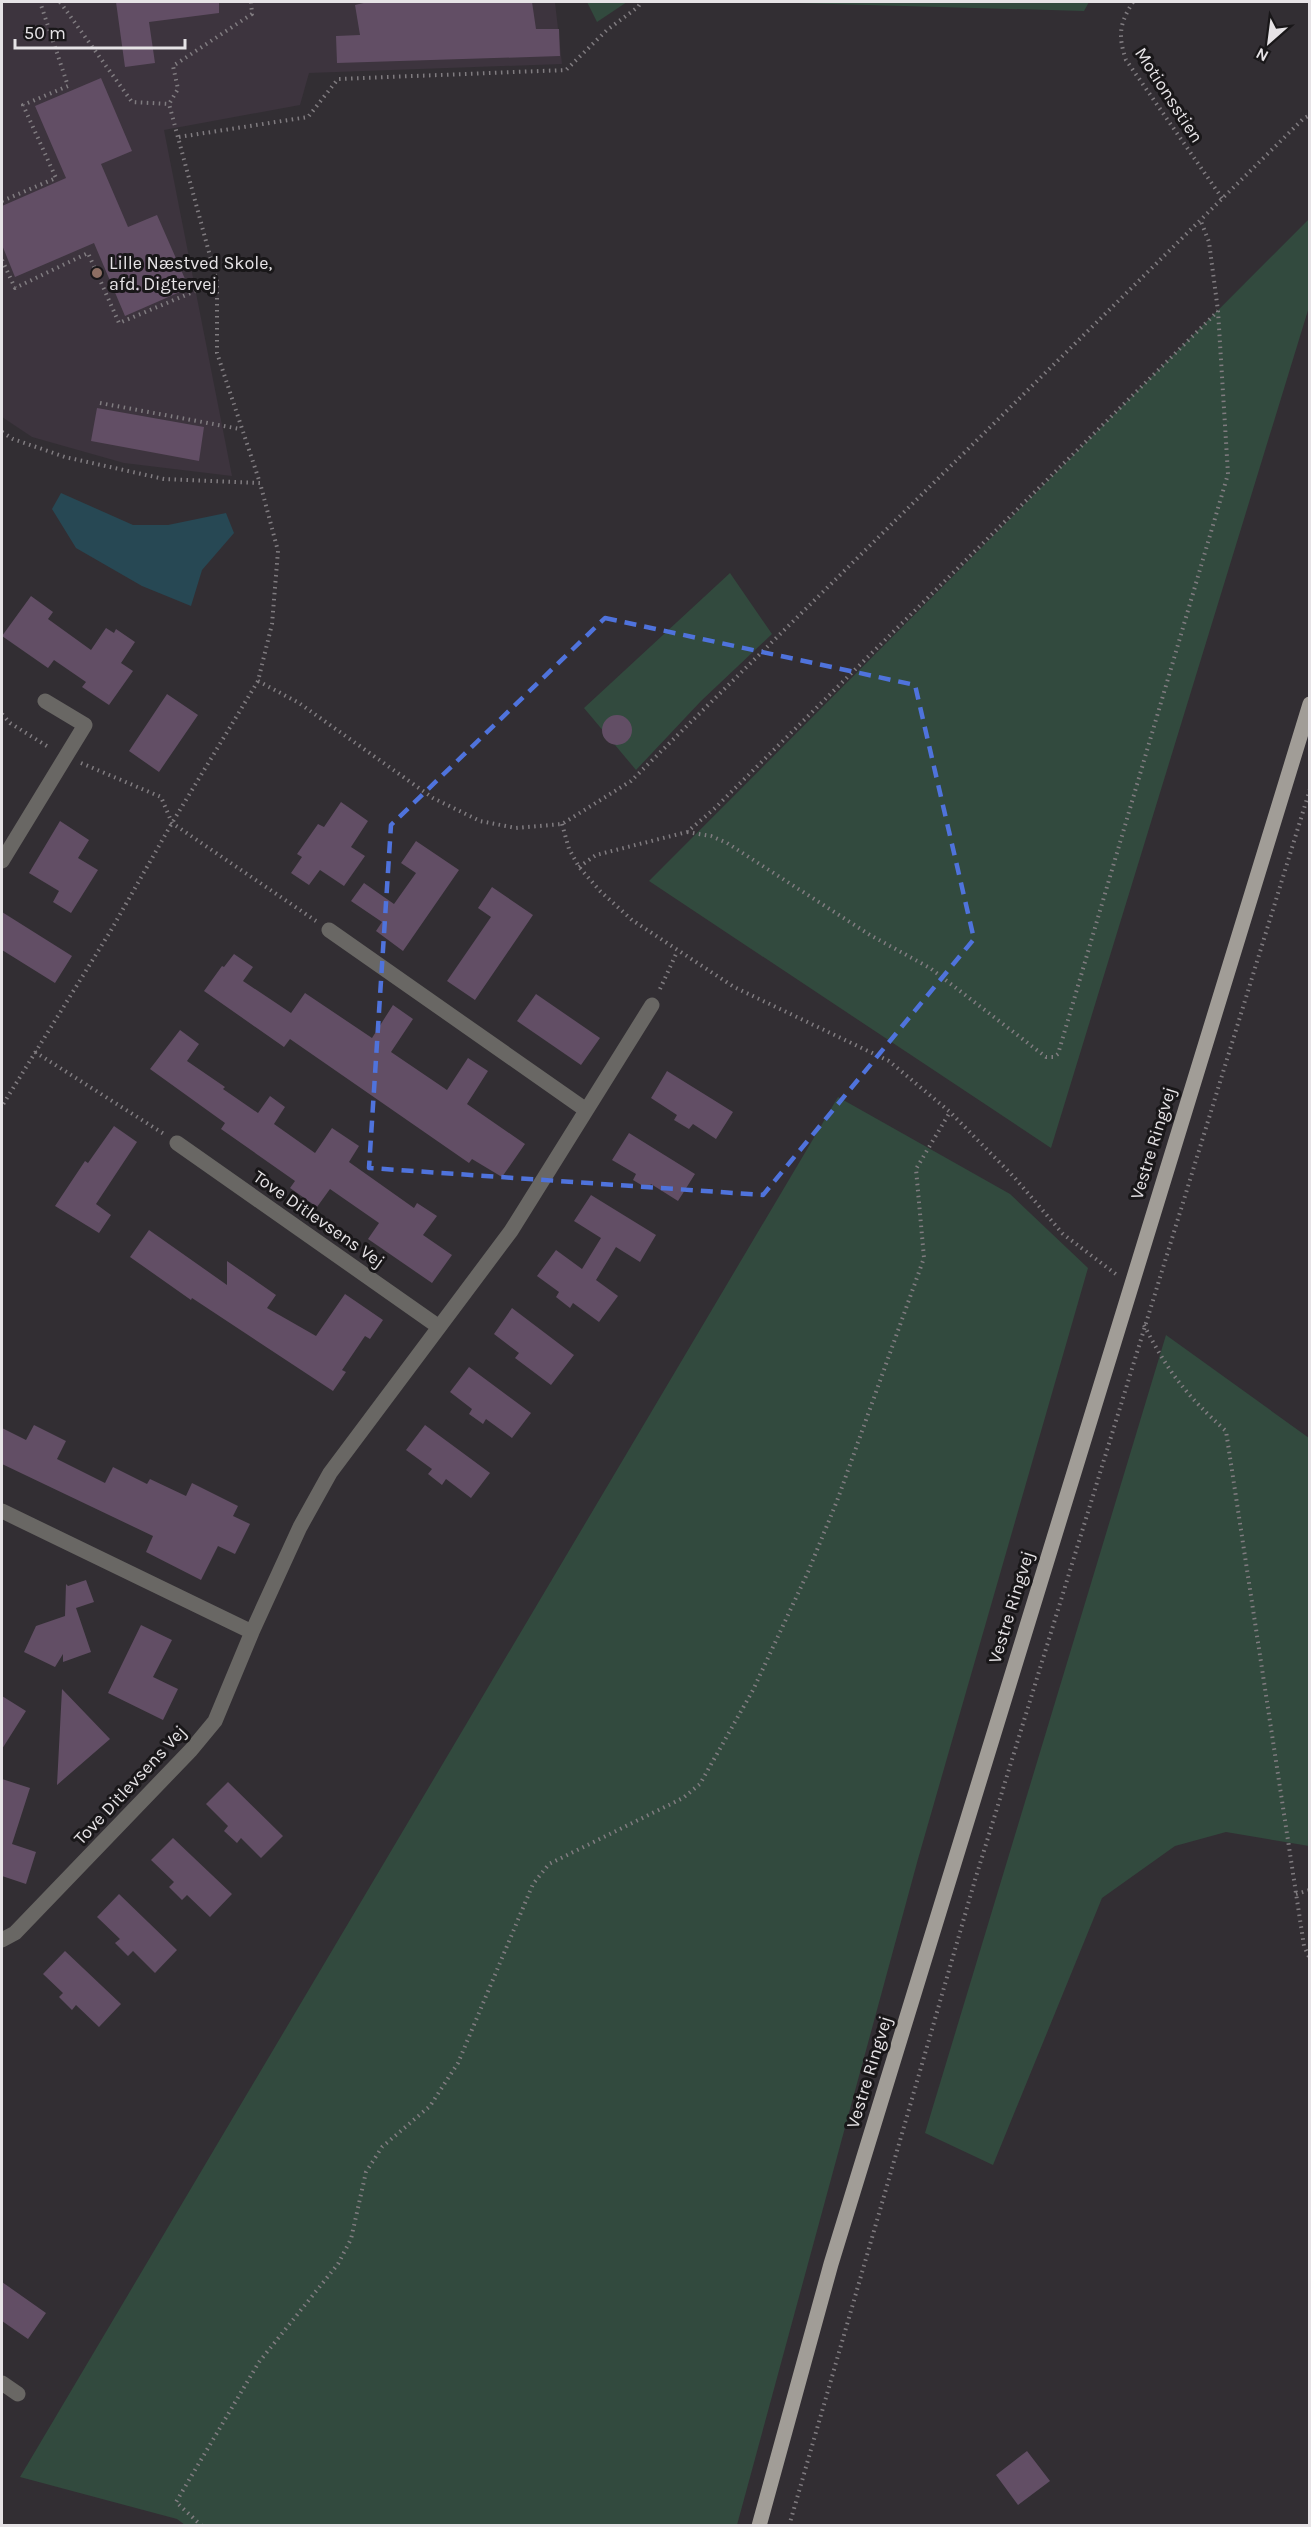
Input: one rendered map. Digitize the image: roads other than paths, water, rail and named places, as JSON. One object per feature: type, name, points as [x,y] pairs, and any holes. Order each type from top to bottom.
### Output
[{"type":"main road","name":"Vestre Ringvej","points":[[759,2526],[831,2264],[1310,704]]},
{"type":"street","points":[[2,861],[85,725],[45,701]]},
{"type":"street","points":[[328,930],[586,1110]]},
{"type":"street","name":"Tove Ditlevsens Vej","points":[[2,1940],[15,1933],[191,1750],[214,1721],[300,1527],[330,1473],[511,1231],[652,1005]]},
{"type":"street","name":"Tove Ditlevsens Vej","points":[[177,1143],[439,1327]]},
{"type":"street","points":[[2,1511],[252,1632]]},
{"type":"street","points":[[2,2383],[18,2394]]},
{"type":"water","points":[[61,493],[133,525],[168,525],[226,513],[234,533],[202,570],[191,606],[142,586],[76,548],[52,509]]},
{"type":"place","name":"Lille Næstved Skole, afd. Digtervej","points":[[97,273]]}]
